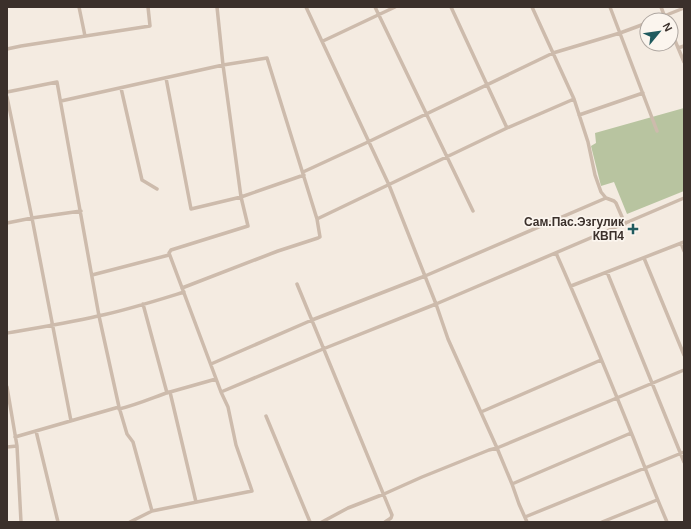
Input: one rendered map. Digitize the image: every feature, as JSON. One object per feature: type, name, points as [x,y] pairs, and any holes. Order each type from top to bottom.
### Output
[{"type":"street","points":[[79,7],[85,36]]},
{"type":"street","points":[[7,49],[150,26],[148,7]]},
{"type":"street","points":[[130,522],[152,511],[252,491],[236,445],[228,407],[169,255],[171,250],[248,226],[241,197],[223,65],[217,7]]},
{"type":"street","points":[[306,7],[389,185],[436,304],[448,339],[497,448],[527,522]]},
{"type":"street","points":[[374,7],[473,211]]},
{"type":"street","points":[[322,42],[395,7]]},
{"type":"street","points":[[451,7],[488,84],[507,128]]},
{"type":"street","points":[[532,7],[574,99],[588,142],[595,175],[601,192],[606,198],[616,203],[625,224]]},
{"type":"street","points":[[610,7],[657,131]]},
{"type":"street","points":[[166,78],[191,209],[241,197],[303,173],[553,53],[639,26]]},
{"type":"street","points":[[679,50],[684,62]]},
{"type":"street","points":[[7,333],[99,316],[143,304],[183,290],[278,250],[320,237],[317,219],[267,58],[223,65],[60,101]]},
{"type":"street","points":[[7,92],[57,82],[99,316],[119,408],[126,434],[133,442],[152,511]]},
{"type":"street","points":[[121,88],[142,180],[157,189]]},
{"type":"street","points":[[579,115],[643,93]]},
{"type":"street","points":[[7,97],[71,421]]},
{"type":"street","points":[[317,219],[507,128],[574,99]]},
{"type":"street","points":[[211,364],[312,320],[425,276],[606,198]]},
{"type":"street","points":[[221,392],[556,254],[684,198]]},
{"type":"street","points":[[7,223],[81,211]]},
{"type":"street","points":[[571,286],[682,243],[684,251]]},
{"type":"street","points":[[556,254],[571,286],[667,522]]},
{"type":"street","points":[[92,275],[169,255]]},
{"type":"street","points":[[644,258],[684,355]]},
{"type":"street","points":[[608,272],[682,452],[684,462]]},
{"type":"street","points":[[297,284],[392,515],[391,518],[385,522]]},
{"type":"street","points":[[143,304],[169,393],[196,502]]},
{"type":"street","points":[[481,412],[601,360]]},
{"type":"street","points":[[322,522],[348,508],[684,370]]},
{"type":"street","points":[[15,436],[119,408],[133,406],[216,378]]},
{"type":"street","points":[[7,387],[17,446],[21,522]]},
{"type":"street","points":[[266,416],[310,522]]},
{"type":"street","points":[[36,430],[58,522]]},
{"type":"street","points":[[512,484],[631,433]]},
{"type":"street","points":[[7,447],[17,446]]},
{"type":"street","points":[[525,517],[682,452]]},
{"type":"street","points":[[602,522],[657,500]]},
{"type":"green space","points":[[684,108],[684,191],[627,214],[614,182],[601,186],[591,146],[596,143],[595,133]]},
{"type":"place","name":"Сам.Пас.Эзгулик КВП4","points":[[633,229]]}]
